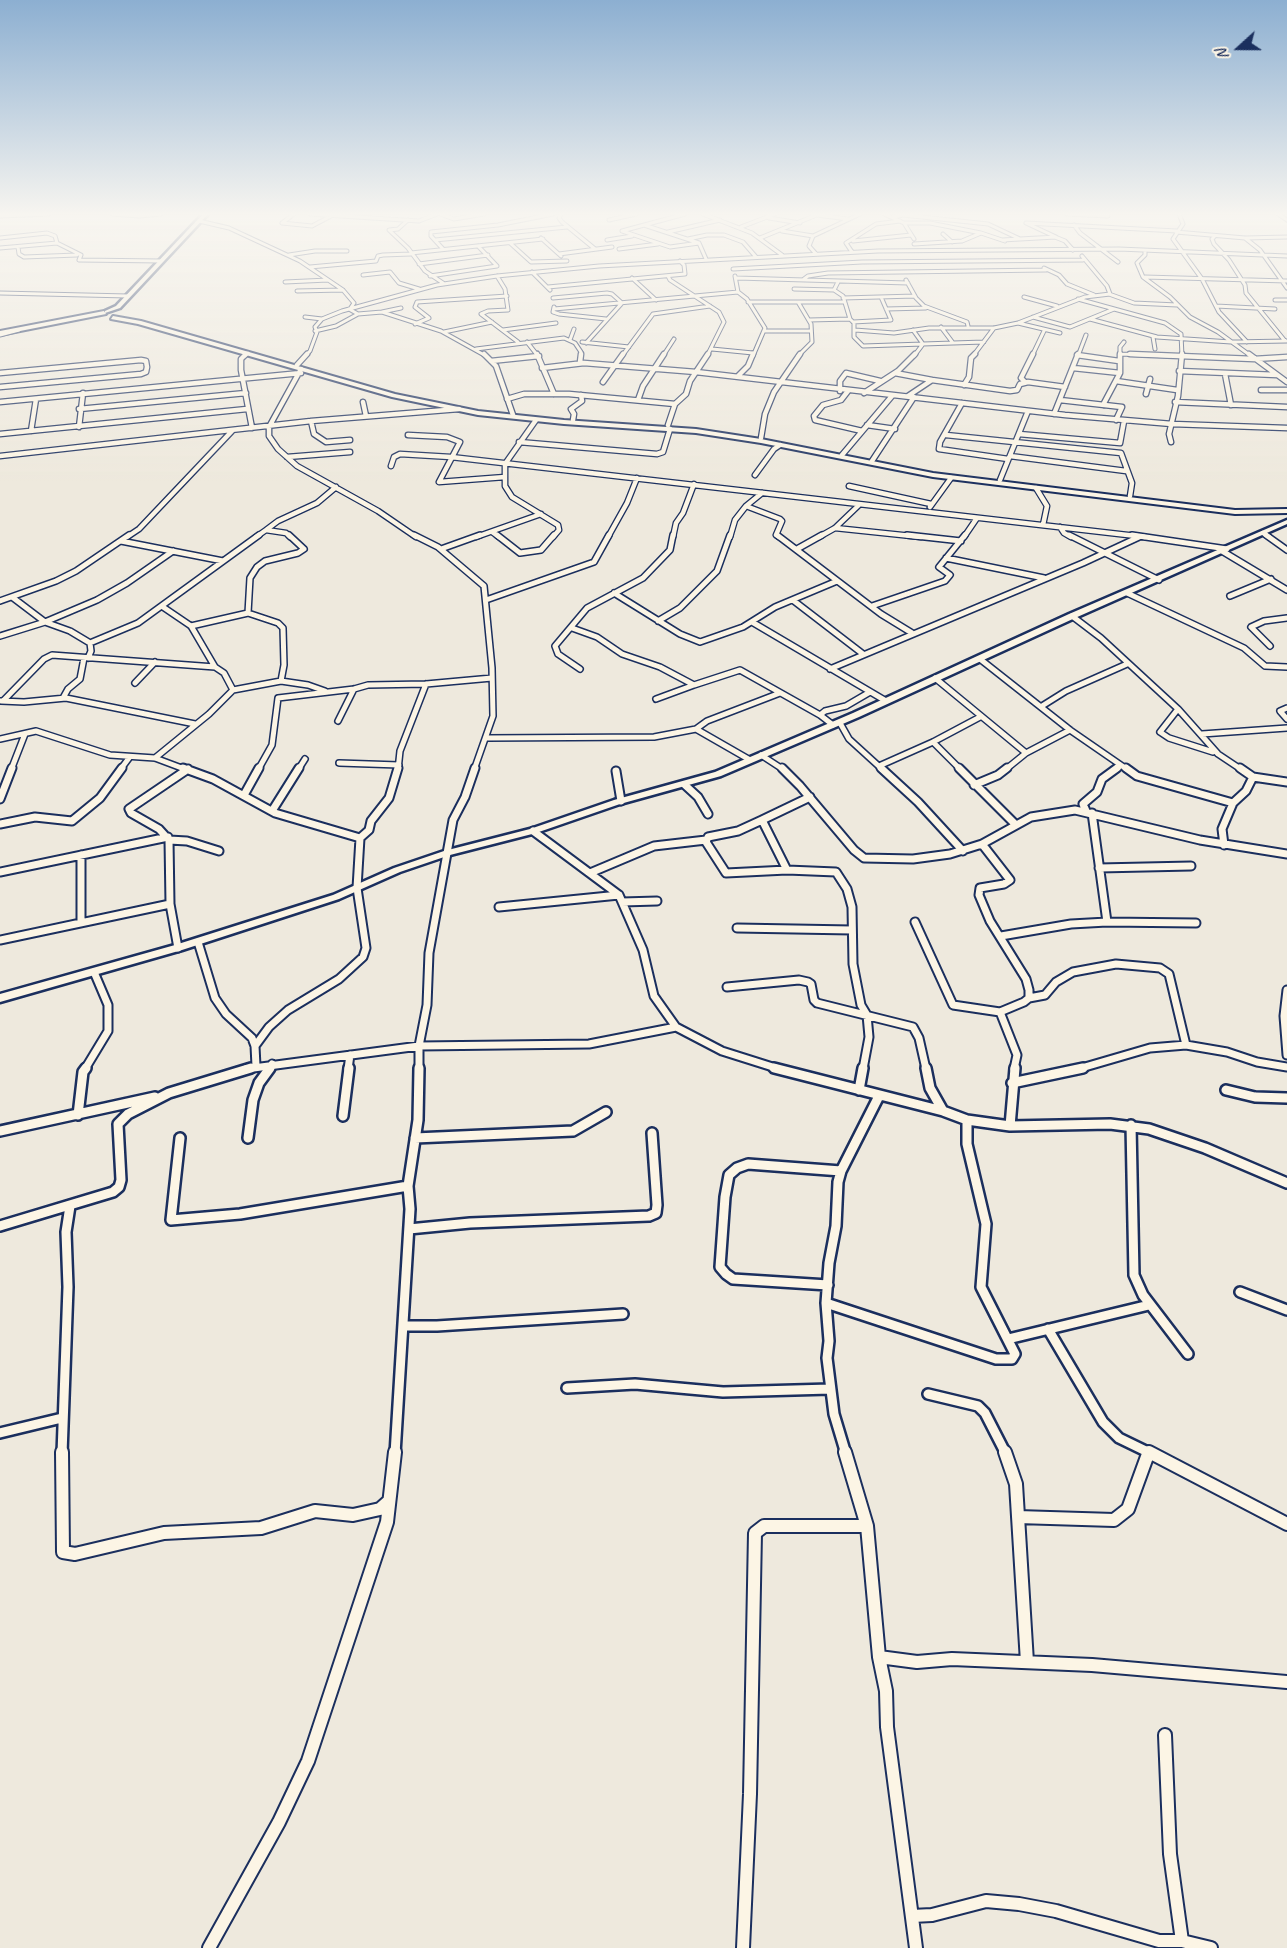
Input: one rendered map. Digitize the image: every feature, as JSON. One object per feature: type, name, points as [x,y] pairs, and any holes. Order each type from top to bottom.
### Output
[{"type":"main road","points":[[113,318],[123,313]]},
{"type":"main road","points":[[0,334],[73,319],[123,313],[300,369],[402,395],[513,415],[669,427],[761,438],[923,470],[1237,509],[1287,509]]},
{"type":"main road","points":[[105,314],[394,396],[459,409],[536,420],[669,427],[742,438],[951,478],[1235,512],[1287,509]]},
{"type":"street","points":[[105,314],[119,305]]},
{"type":"street","points":[[120,305],[123,313]]},
{"type":"street","points":[[349,309],[352,305]]},
{"type":"street","points":[[209,1948],[279,1822],[308,1761],[387,1522],[393,1481],[403,1326],[409,1229],[408,1186],[418,1120],[419,1046],[427,1005],[429,953],[453,820],[465,797],[493,716],[484,586],[441,549],[297,466],[269,436],[270,426],[316,338],[316,324],[322,319],[364,305]]},
{"type":"street","points":[[414,324],[429,318],[415,307],[416,305]]},
{"type":"street","points":[[508,305],[508,310],[481,313],[518,342]]},
{"type":"street","points":[[554,305],[553,312],[559,314],[606,319]]},
{"type":"street","points":[[554,309],[609,305]]},
{"type":"street","points":[[586,343],[620,305]]},
{"type":"street","points":[[738,376],[748,366],[764,331],[763,323],[750,305]]},
{"type":"street","points":[[761,438],[769,402],[799,355],[811,344],[809,320],[800,305]]},
{"type":"street","points":[[845,305],[855,330],[854,337],[860,344],[867,347],[984,342]]},
{"type":"street","points":[[809,320],[889,321],[891,318],[884,305]]},
{"type":"street","points":[[923,305],[926,308]]},
{"type":"street","points":[[1051,305],[1058,307]]},
{"type":"street","points":[[855,330],[894,333],[941,327],[994,328],[1018,323],[1063,305]]},
{"type":"street","points":[[1099,305],[1165,323],[1183,336],[1178,396],[1169,434],[1171,442]]},
{"type":"street","points":[[1177,305],[1190,317],[1231,342],[1287,382]]},
{"type":"street","points":[[1256,305],[1286,341]]},
{"type":"street","points":[[519,442],[657,454],[663,452],[675,404],[686,394],[696,372],[712,349],[724,322],[718,312],[710,306],[655,313],[603,382]]},
{"type":"street","points":[[1216,306],[1275,309]]},
{"type":"street","points":[[1216,306],[1246,342]]},
{"type":"street","points":[[315,331],[336,326],[358,314],[400,308]]},
{"type":"street","points":[[886,309],[926,308],[967,322],[968,326]]},
{"type":"street","points":[[349,309],[358,314]]},
{"type":"street","points":[[1032,317],[1070,327],[1114,309]]},
{"type":"street","points":[[382,312],[444,332],[476,349],[496,366],[513,415]]},
{"type":"street","points":[[305,317],[322,319]]},
{"type":"street","points":[[1090,319],[1153,337],[1231,342],[1286,341]]},
{"type":"street","points":[[444,332],[492,322]]},
{"type":"street","points":[[503,330],[556,323]]},
{"type":"street","points":[[1018,323],[1060,333]]},
{"type":"street","points":[[941,327],[953,343]]},
{"type":"street","points":[[964,385],[969,377],[971,358],[994,328]]},
{"type":"street","points":[[570,340],[574,329]]},
{"type":"street","points":[[913,330],[923,345]]},
{"type":"street","points":[[764,331],[811,331]]},
{"type":"street","points":[[1044,331],[1021,378],[1025,382],[1065,387]]},
{"type":"street","points":[[1054,414],[1086,335]]},
{"type":"street","points":[[1153,337],[1155,349]]},
{"type":"street","points":[[476,349],[556,338],[575,343],[581,352],[580,362],[582,363]]},
{"type":"street","points":[[638,400],[654,369],[674,339]]},
{"type":"street","points":[[527,342],[539,356],[554,394]]},
{"type":"street","points":[[1102,405],[1120,374],[1120,347],[1124,342]]},
{"type":"street","points":[[575,343],[629,347]]},
{"type":"street","points":[[864,393],[895,373],[923,345]]},
{"type":"street","points":[[712,349],[753,353]]},
{"type":"street","points":[[248,353],[242,359],[241,370],[252,428]]},
{"type":"street","points":[[1120,354],[1254,359],[1287,357]]},
{"type":"street","points":[[491,361],[539,356]]},
{"type":"street","points":[[1077,356],[1119,361]]},
{"type":"street","points":[[0,373],[146,361],[146,372],[141,374],[0,387]]},
{"type":"street","points":[[542,368],[582,363],[696,372],[840,391],[908,396],[1124,421],[1287,428]]},
{"type":"street","points":[[1073,368],[1120,374]]},
{"type":"street","points":[[8,386],[2,402],[244,378],[300,369]]},
{"type":"street","points":[[1179,371],[1277,375]]},
{"type":"street","points":[[840,391],[840,381],[846,373],[880,381]]},
{"type":"street","points":[[895,373],[1010,391],[1017,390],[1025,382]]},
{"type":"street","points":[[1225,374],[1231,405]]},
{"type":"street","points":[[1146,393],[1150,379]]},
{"type":"street","points":[[908,396],[932,380]]},
{"type":"street","points":[[1116,381],[1177,390]]},
{"type":"street","points":[[1261,390],[1287,390]]},
{"type":"street","points":[[848,391],[841,400],[823,405],[814,416],[815,420],[862,431]]},
{"type":"street","points":[[79,427],[83,393]]},
{"type":"street","points":[[80,409],[246,393]]},
{"type":"street","points":[[507,399],[524,394],[554,394],[675,404]]},
{"type":"street","points":[[573,420],[574,414],[571,409],[582,401],[581,395]]},
{"type":"street","points":[[842,455],[892,396]]},
{"type":"street","points":[[873,461],[914,397]]},
{"type":"street","points":[[31,431],[36,399]]},
{"type":"street","points":[[1060,400],[1122,407],[1116,420]]},
{"type":"street","points":[[363,402],[366,416]]},
{"type":"street","points":[[1175,402],[1287,407]]},
{"type":"street","points":[[962,403],[938,447],[943,451],[1126,471]]},
{"type":"street","points":[[0,456],[311,421],[433,413],[459,409]]},
{"type":"street","points":[[0,434],[247,410]]},
{"type":"street","points":[[1000,480],[1028,411]]},
{"type":"street","points":[[492,532],[520,553],[541,550],[560,528],[508,493],[505,464],[536,420]]},
{"type":"street","points":[[311,421],[314,434],[326,442],[350,440]]},
{"type":"street","points":[[1019,434],[1120,443],[1124,421]]},
{"type":"street","points":[[867,425],[894,429]]},
{"type":"street","points":[[0,601],[76,571],[121,541],[161,506],[232,431]]},
{"type":"street","points":[[408,435],[459,440],[439,482],[505,477]]},
{"type":"street","points":[[946,435],[1121,453],[1132,483],[1130,496]]},
{"type":"street","points":[[755,475],[774,449],[780,445]]},
{"type":"street","points":[[287,457],[350,452]]},
{"type":"street","points":[[392,466],[394,457],[400,454],[451,457],[1139,537],[1224,550],[1287,590]]},
{"type":"street","points":[[486,600],[594,562],[627,503],[637,478]]},
{"type":"street","points":[[928,512],[931,504],[951,478]]},
{"type":"street","points":[[580,669],[564,659],[556,649],[558,643],[587,608],[643,579],[670,550],[676,523],[683,513],[694,484]]},
{"type":"street","points":[[849,486],[931,504]]},
{"type":"street","points":[[90,643],[138,623],[163,607],[278,520],[317,503],[336,487]]},
{"type":"street","points":[[1036,488],[1047,506],[1043,525]]},
{"type":"street","points":[[658,621],[680,608],[721,565],[735,520],[746,506],[762,493]]},
{"type":"street","points":[[797,549],[835,528],[859,505]]},
{"type":"street","points":[[746,506],[782,520],[776,535],[912,633]]},
{"type":"street","points":[[441,549],[541,514]]},
{"type":"street","points":[[872,606],[945,581],[950,575],[939,568],[977,518]]},
{"type":"street","points":[[0,998],[198,942],[308,907],[396,870],[447,853],[533,831],[621,801],[718,774],[836,724],[1072,616],[1159,580],[1287,522]]},
{"type":"street","points":[[1060,527],[1068,536],[1159,580]]},
{"type":"street","points":[[835,528],[961,541]]},
{"type":"street","points":[[248,613],[250,578],[257,567],[270,559],[298,553],[304,549],[286,534],[266,530]]},
{"type":"street","points":[[1263,533],[1287,550]]},
{"type":"street","points":[[830,669],[1104,554],[1139,537]]},
{"type":"street","points":[[121,541],[223,561]]},
{"type":"street","points":[[0,636],[45,622],[98,600],[127,583],[172,551]]},
{"type":"street","points":[[946,558],[1045,578]]},
{"type":"street","points":[[1230,596],[1271,579]]},
{"type":"street","points":[[614,593],[696,642],[740,629],[775,607],[794,601],[837,581]]},
{"type":"street","points":[[1127,593],[1244,648],[1265,666],[1287,667]]},
{"type":"street","points":[[12,597],[45,622],[70,631],[90,643]]},
{"type":"street","points":[[794,601],[863,654]]},
{"type":"street","points":[[163,607],[191,626],[214,667],[224,674],[233,690]]},
{"type":"street","points":[[191,626],[248,613],[278,623],[283,628],[284,665],[281,681]]},
{"type":"street","points":[[1072,616],[1101,638],[1178,709],[1218,754]]},
{"type":"street","points":[[1270,646],[1251,627],[1264,621],[1287,618]]},
{"type":"street","points":[[752,622],[886,701]]},
{"type":"street","points":[[572,628],[597,637],[622,654],[660,667],[694,685]]},
{"type":"street","points":[[63,698],[68,689],[80,679],[86,658],[91,651],[90,643]]},
{"type":"street","points":[[2,701],[48,656],[214,667]]},
{"type":"street","points":[[980,659],[1070,730],[1120,766],[1149,781]]},
{"type":"street","points":[[135,683],[155,662]]},
{"type":"street","points":[[1042,706],[1066,691],[1127,664]]},
{"type":"street","points":[[656,699],[740,670],[836,724],[849,739],[918,802],[963,851]]},
{"type":"street","points":[[244,795],[272,745],[278,698],[354,689],[368,685],[426,684],[492,678]]},
{"type":"street","points":[[935,678],[1026,753]]},
{"type":"street","points":[[155,758],[209,714],[233,690],[281,681],[308,685],[327,691]]},
{"type":"street","points":[[255,1046],[269,1027],[288,1010],[339,979],[363,957],[366,948],[357,888],[360,838],[369,830],[371,821],[389,798],[399,765],[400,751],[426,684]]},
{"type":"street","points":[[338,721],[354,689]]},
{"type":"street","points":[[820,715],[825,711],[846,706],[870,692]]},
{"type":"street","points":[[487,738],[642,738],[696,729],[707,721],[780,693]]},
{"type":"street","points":[[2,701],[63,698],[195,724]]},
{"type":"street","points":[[1287,708],[1280,711],[1287,719]]},
{"type":"street","points":[[1178,709],[1160,732],[1169,738],[1218,754],[1253,777],[1287,782]]},
{"type":"street","points":[[879,766],[933,742],[980,717]]},
{"type":"street","points":[[1202,734],[1287,728]]},
{"type":"street","points":[[696,729],[750,760]]},
{"type":"street","points":[[974,785],[998,775],[1026,753],[1070,730]]},
{"type":"street","points":[[0,739],[36,731],[92,750],[129,758],[155,758],[213,779],[272,812],[360,838]]},
{"type":"street","points":[[0,799],[25,734]]},
{"type":"street","points":[[933,742],[1015,824]]},
{"type":"street","points":[[761,755],[783,769],[810,797],[854,850],[864,858],[913,859],[963,851],[982,844],[1015,824],[1061,810],[1089,812],[1224,844],[1287,854]]},
{"type":"street","points":[[0,824],[42,817],[72,821],[100,798],[129,758]]},
{"type":"street","points":[[272,812],[305,759]]},
{"type":"street","points":[[339,763],[399,765]]},
{"type":"street","points":[[1107,922],[1089,812],[1083,804],[1097,792],[1102,779],[1120,766]]},
{"type":"street","points":[[178,948],[170,904],[168,838],[159,829],[131,813],[129,809],[188,769]]},
{"type":"street","points":[[616,771],[621,801]]},
{"type":"street","points":[[1111,772],[1233,803]]},
{"type":"street","points":[[1224,844],[1222,829],[1233,803],[1246,791],[1253,777]]},
{"type":"street","points":[[685,784],[698,797],[708,814]]},
{"type":"street","points":[[590,873],[654,846],[706,840],[708,837],[738,831],[810,797]]},
{"type":"street","points":[[762,820],[787,870]]},
{"type":"street","points":[[533,831],[621,898],[643,950],[654,996],[676,1027],[739,1058],[943,1111],[967,1120],[1010,1126],[1131,1125],[1205,1148],[1287,1183]]},
{"type":"street","points":[[0,872],[168,838],[219,851]]},
{"type":"street","points":[[706,840],[726,873],[787,870],[839,874],[852,907],[852,964],[861,1005],[867,1015],[869,1037],[858,1090]]},
{"type":"street","points":[[982,844],[1010,880],[1004,884],[984,885],[978,891],[990,921],[1026,979],[1029,998]]},
{"type":"street","points":[[81,855],[81,922]]},
{"type":"street","points":[[1099,868],[1191,866]]},
{"type":"street","points":[[500,907],[621,898],[657,901]]},
{"type":"street","points":[[0,940],[170,904]]},
{"type":"street","points":[[915,922],[953,1005],[1000,1012],[1029,998],[1046,995],[1056,982],[1073,972],[1116,964],[1160,968],[1169,974],[1186,1045]]},
{"type":"street","points":[[1001,936],[1071,924],[1196,923]]},
{"type":"street","points":[[737,928],[852,930]]},
{"type":"street","points":[[198,942],[220,1008],[252,1038],[255,1046],[256,1066]]},
{"type":"street","points":[[78,1115],[83,1072],[108,1031],[108,1005],[94,972]]},
{"type":"street","points":[[727,987],[799,980],[811,984],[814,1000],[817,1003],[905,1024],[916,1030],[930,1088],[943,1111]]},
{"type":"street","points":[[1287,990],[1284,1016],[1287,1055]]},
{"type":"street","points":[[1000,1012],[1017,1055],[1012,1083],[1010,1126]]},
{"type":"street","points":[[0,1131],[162,1096],[256,1066],[419,1046],[589,1044],[676,1027]]},
{"type":"street","points":[[1012,1083],[1068,1072],[1150,1048],[1186,1045],[1227,1052],[1257,1062],[1287,1068]]},
{"type":"street","points":[[343,1116],[350,1056]]},
{"type":"street","points":[[248,1138],[253,1100],[260,1083],[273,1064]]},
{"type":"street","points":[[1226,1090],[1255,1097],[1287,1098]]},
{"type":"street","points":[[0,1226],[106,1196],[119,1187],[121,1180],[118,1124],[128,1114],[162,1096]]},
{"type":"street","points":[[879,1096],[841,1171],[826,1303],[830,1389],[834,1414],[867,1526],[879,1657],[886,1691],[887,1727],[916,1948]]},
{"type":"street","points":[[415,1138],[573,1131],[606,1112]]},
{"type":"street","points":[[826,1303],[996,1359],[1012,1359],[1015,1354],[981,1287],[986,1224],[967,1144],[967,1120]]},
{"type":"street","points":[[1131,1125],[1134,1275],[1149,1305],[1188,1354]]},
{"type":"street","points":[[409,1229],[470,1223],[649,1216],[656,1213],[657,1205],[652,1133]]},
{"type":"street","points":[[180,1138],[171,1220],[240,1214],[408,1186]]},
{"type":"street","points":[[828,1285],[733,1279],[726,1274],[720,1267],[725,1197],[729,1175],[737,1168],[748,1164],[841,1171]]},
{"type":"street","points":[[70,1206],[66,1219],[68,1287],[62,1418],[63,1552],[69,1554],[164,1533],[261,1528],[315,1511],[353,1515],[367,1513],[380,1509],[389,1501]]},
{"type":"street","points":[[1240,1292],[1287,1310]]},
{"type":"street","points":[[1008,1339],[1149,1305]]},
{"type":"street","points":[[403,1326],[437,1326],[623,1314]]},
{"type":"street","points":[[1048,1329],[1103,1422],[1119,1438],[1287,1524]]},
{"type":"street","points":[[567,1388],[635,1384],[723,1392],[830,1389]]},
{"type":"street","points":[[928,1394],[978,1406],[985,1413],[1001,1442],[1016,1484],[1027,1662]]},
{"type":"street","points":[[0,1433],[62,1418]]},
{"type":"street","points":[[1018,1517],[1114,1520],[1128,1509],[1148,1454]]},
{"type":"street","points":[[743,1948],[750,1794],[755,1533],[764,1526],[867,1526]]},
{"type":"street","points":[[879,1657],[917,1662],[952,1659],[1027,1662],[1287,1682]]},
{"type":"street","points":[[1165,1735],[1169,1833],[1182,1941]]},
{"type":"street","points":[[912,1916],[932,1915],[986,1901],[1056,1911],[1160,1941],[1182,1941],[1211,1948]]}]
